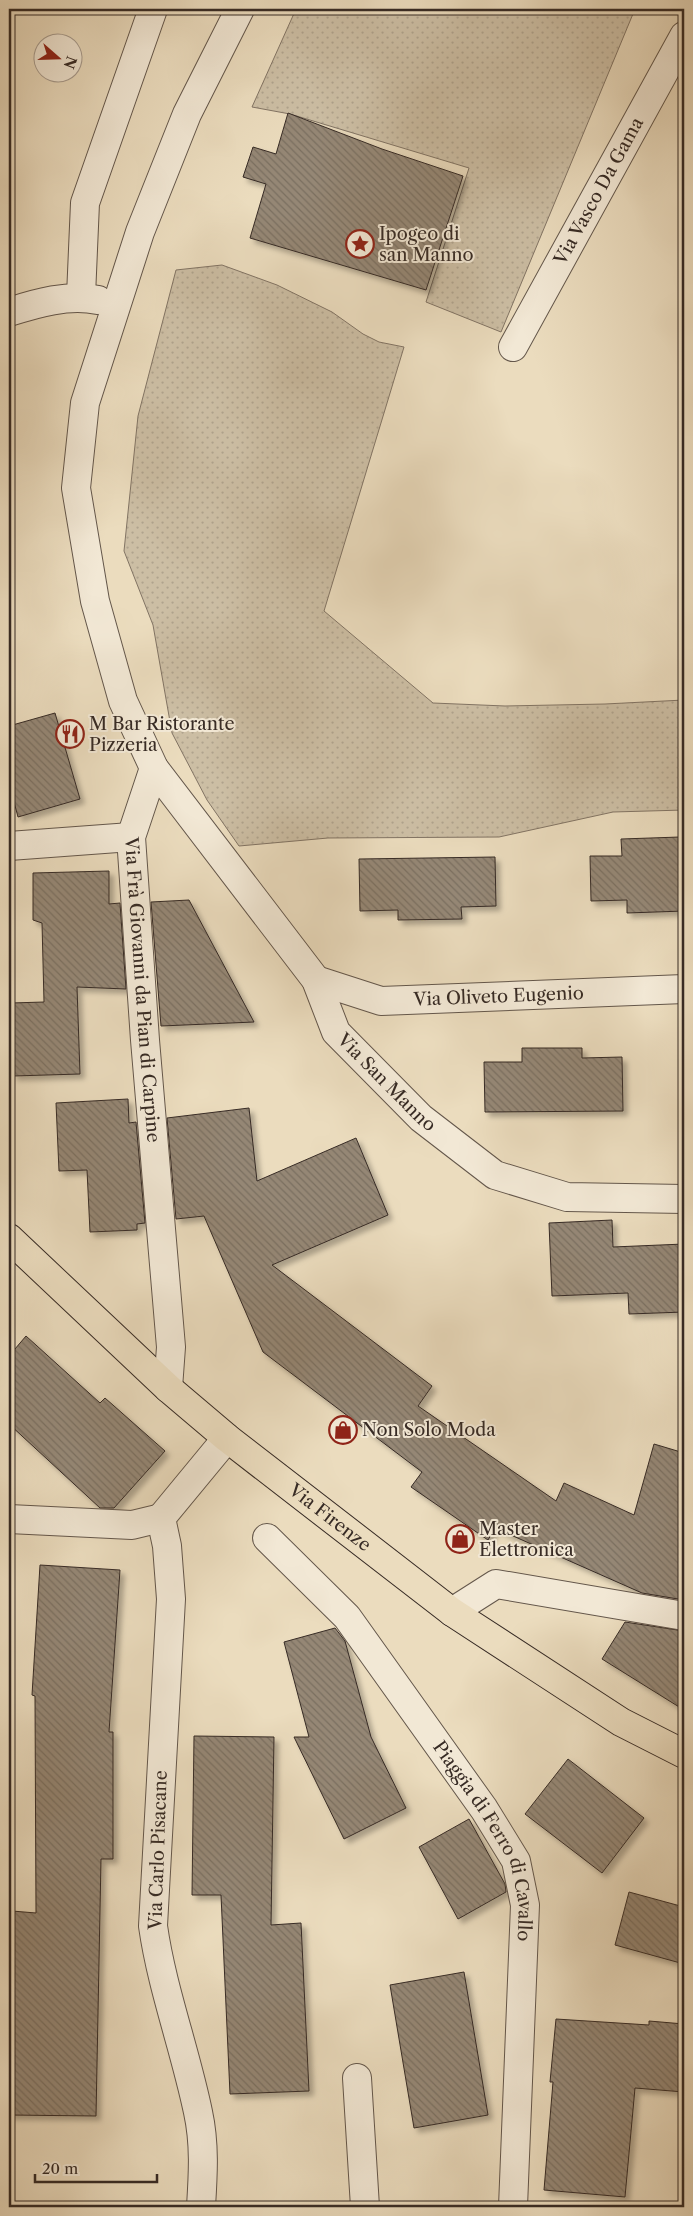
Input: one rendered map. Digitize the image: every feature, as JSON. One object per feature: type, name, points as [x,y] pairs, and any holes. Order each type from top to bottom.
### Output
[{"type":"main road","name":"Via Firenze","points":[[9,1238],[168,1388],[227,1438],[452,1612],[621,1722],[684,1754]]},
{"type":"street","points":[[81,296],[85,203],[153,9]]},
{"type":"street","points":[[154,768],[123,701],[95,601],[76,488],[85,403],[140,232],[187,114],[240,9]]},
{"type":"street","name":"Via Vasco Da Gama","points":[[513,347],[684,36]]},
{"type":"street","points":[[9,312],[32,304],[81,296],[116,304]]},
{"type":"street","name":"Via Frà Giovanni da Pian di Carpine","points":[[154,768],[131,836],[145,1040],[171,1347],[168,1388]]},
{"type":"street","name":"Via San Manno","points":[[154,768],[316,980],[336,1032],[421,1118],[495,1175],[567,1197],[684,1199]]},
{"type":"street","points":[[9,846],[131,836]]},
{"type":"street","name":"Via Oliveto Eugenio","points":[[316,980],[381,1001],[684,989]]},
{"type":"street","points":[[9,1519],[132,1525],[161,1518],[227,1438]]},
{"type":"street","name":"Via Carlo Pisacane","points":[[161,1518],[167,1546],[171,1599],[153,1926],[158,1960],[198,2113],[204,2160],[201,2207]]},
{"type":"street","name":"Piaggia di Ferro di Cavallo","points":[[267,1538],[347,1617],[484,1809],[516,1861],[525,1905],[513,2207]]},
{"type":"street","points":[[452,1612],[496,1584],[684,1616]]},
{"type":"street","points":[[357,2078],[365,2207]]},
{"type":"shaded area","points":[[296,9],[635,9],[501,332],[426,302],[469,168],[290,114],[252,107]]},
{"type":"shaded area","points":[[222,265],[277,285],[332,312],[363,334],[379,342],[404,347],[324,611],[433,703],[505,706],[684,700],[684,810],[613,812],[499,837],[328,838],[239,846],[207,800],[172,733],[153,625],[124,551],[138,416],[176,270]]},
{"type":"building","points":[[288,113],[382,149],[463,176],[426,290],[250,238],[266,184],[243,177],[253,147],[276,154]]},
{"type":"building","points":[[55,713],[80,799],[18,817],[9,783],[9,726]]},
{"type":"building","points":[[680,837],[684,854],[684,911],[627,913],[627,900],[591,901],[590,856],[622,856],[621,839]]},
{"type":"building","points":[[495,857],[496,906],[461,907],[462,919],[398,920],[398,910],[360,911],[359,859]]},
{"type":"building","points":[[109,871],[109,904],[120,903],[126,989],[77,987],[80,1074],[13,1076],[11,1003],[44,1002],[42,923],[33,920],[33,873]]},
{"type":"building","points":[[189,900],[254,1022],[161,1026],[151,902]]},
{"type":"building","points":[[522,1048],[582,1048],[582,1058],[622,1057],[623,1111],[485,1112],[484,1062],[522,1062]]},
{"type":"building","points":[[128,1099],[129,1123],[136,1122],[145,1223],[137,1224],[137,1230],[90,1232],[87,1170],[59,1171],[56,1103]]},
{"type":"building","points":[[249,1108],[257,1181],[356,1138],[388,1215],[272,1265],[432,1386],[418,1406],[556,1501],[564,1483],[634,1515],[654,1444],[684,1453],[684,1600],[642,1593],[495,1528],[488,1540],[411,1487],[422,1472],[263,1352],[204,1216],[176,1219],[167,1118]]},
{"type":"building","points":[[612,1220],[613,1247],[684,1244],[684,1312],[629,1314],[628,1293],[552,1296],[549,1223]]},
{"type":"building","points":[[26,1336],[100,1403],[105,1398],[165,1451],[114,1508],[100,1508],[9,1424],[9,1356]]},
{"type":"building","points":[[40,1565],[120,1570],[109,1732],[113,1732],[113,1859],[101,1859],[96,2116],[9,2115],[9,1972],[12,1911],[36,1913],[35,1696],[32,1695]]},
{"type":"building","points":[[625,1622],[684,1631],[684,1710],[602,1659]]},
{"type":"building","points":[[335,1628],[345,1641],[371,1737],[406,1808],[344,1839],[294,1737],[309,1737],[284,1642]]},
{"type":"building","points":[[194,1736],[274,1737],[271,1925],[301,1923],[309,2091],[230,2094],[221,1895],[192,1895]]},
{"type":"building","points":[[568,1759],[644,1818],[602,1873],[525,1814]]},
{"type":"building","points":[[469,1819],[505,1884],[506,1892],[458,1919],[419,1847]]},
{"type":"building","points":[[629,1892],[684,1907],[684,1964],[615,1945]]},
{"type":"building","points":[[464,1972],[488,2115],[414,2128],[390,1985]]},
{"type":"building","points":[[556,2019],[649,2025],[649,2021],[684,2024],[684,2092],[635,2088],[625,2197],[544,2190],[553,2082],[550,2082]]},
{"type":"place","name":"Ipogeo di san Manno","points":[[360,244]]},
{"type":"place","name":"M Bar Ristorante Pizzeria","points":[[70,734]]},
{"type":"place","name":"Non Solo Moda","points":[[343,1430]]},
{"type":"place","name":"Master Elettronica","points":[[460,1539]]}]
